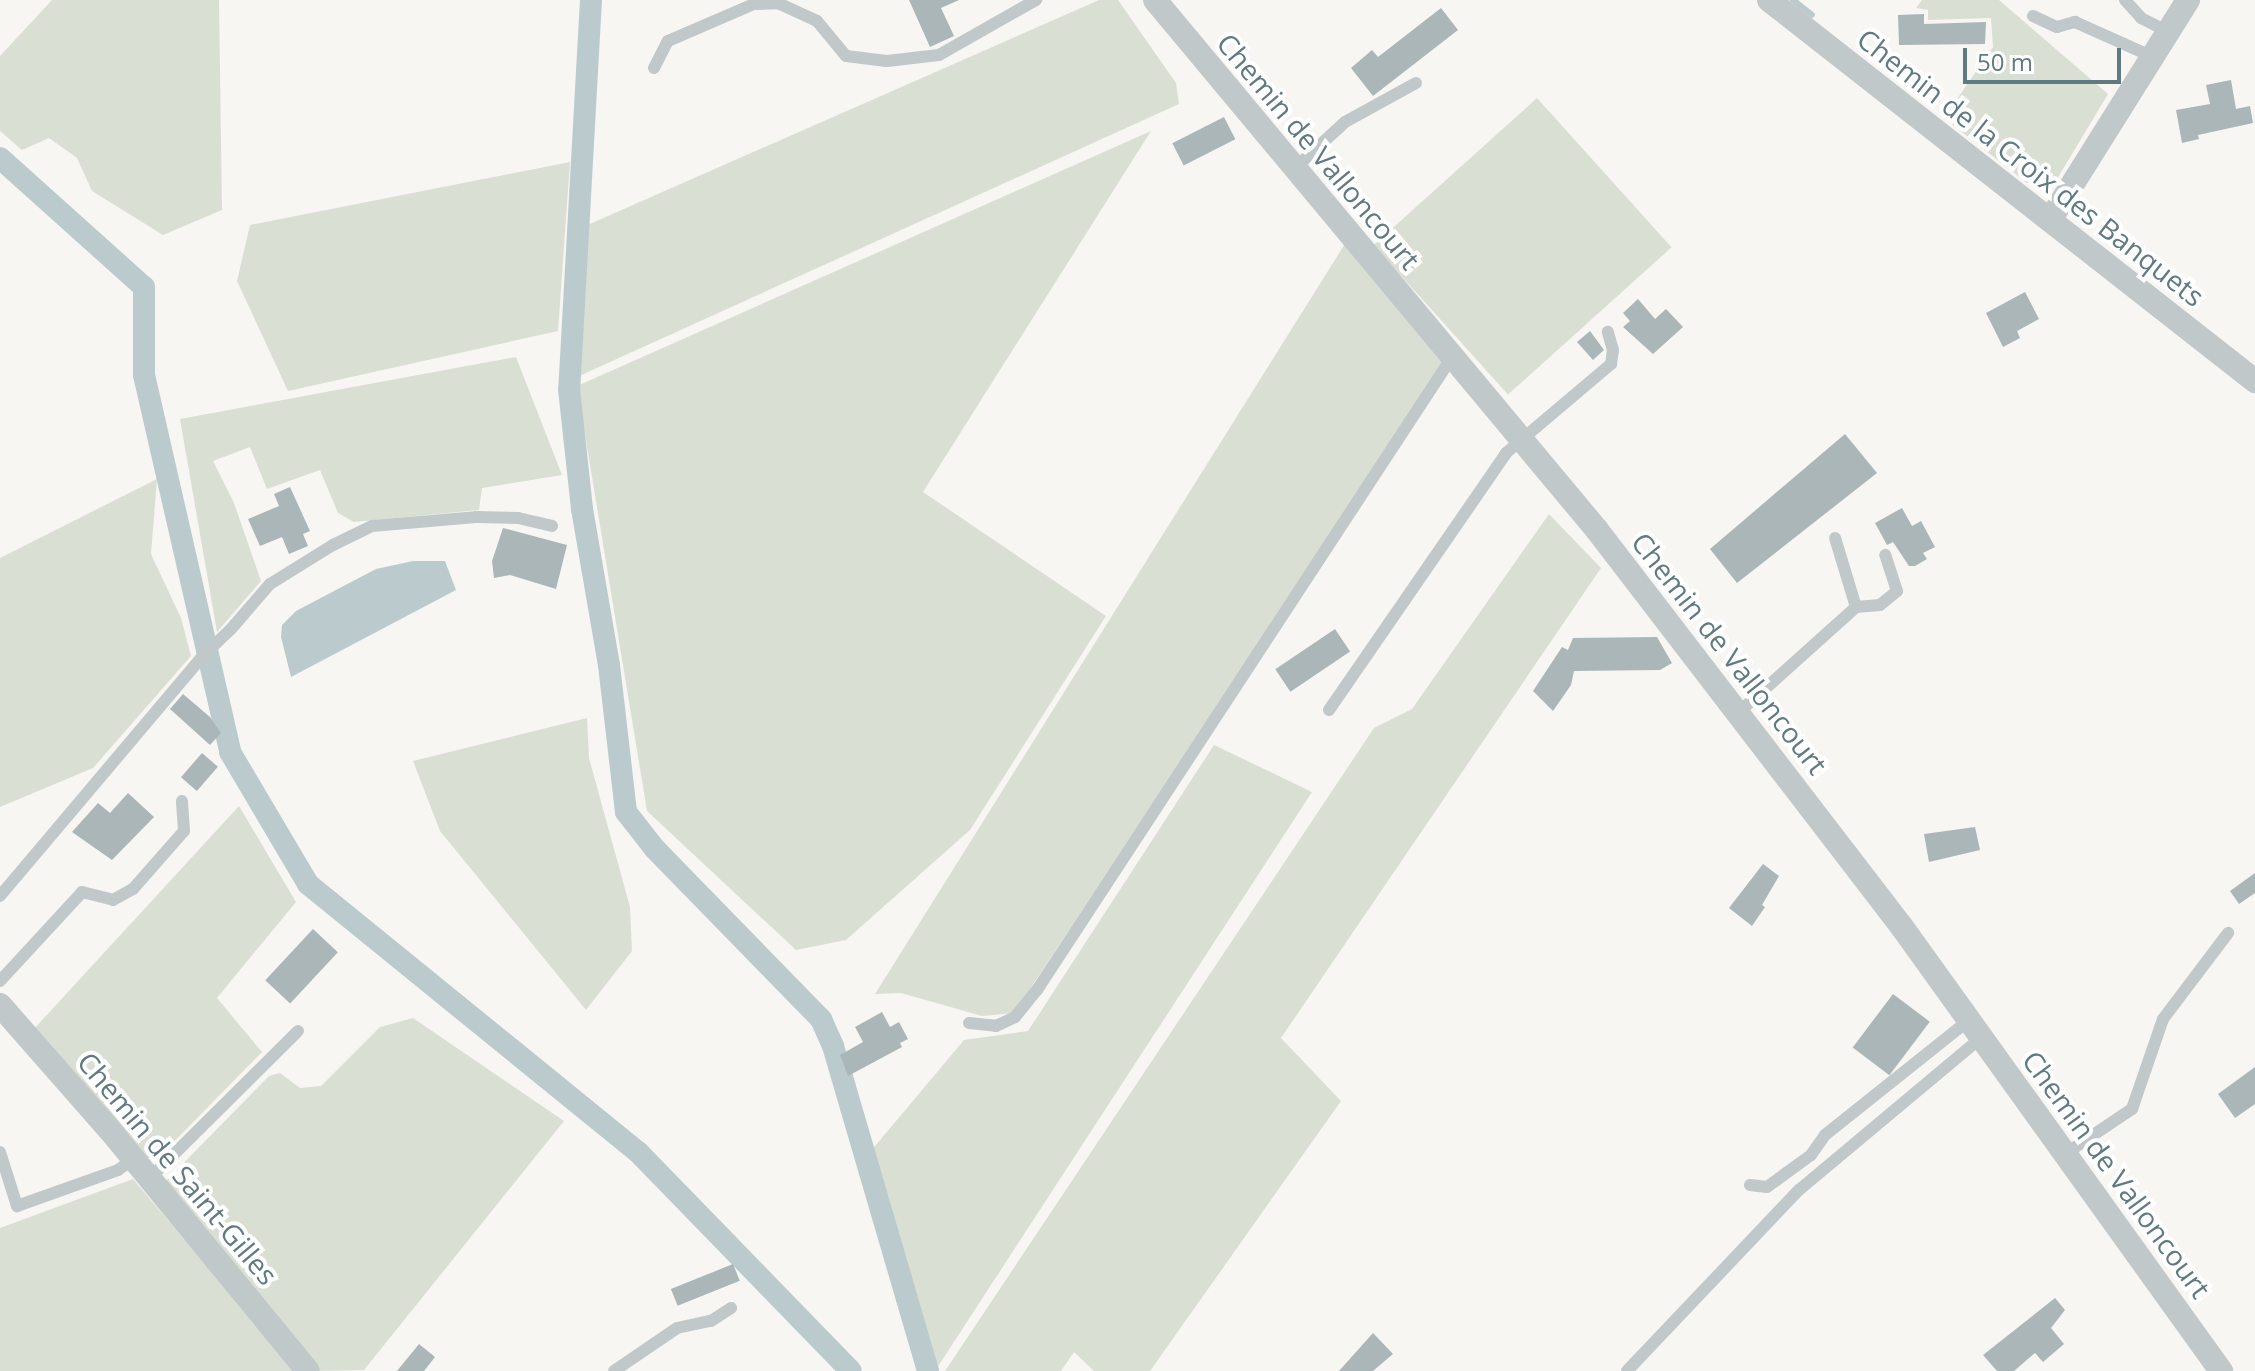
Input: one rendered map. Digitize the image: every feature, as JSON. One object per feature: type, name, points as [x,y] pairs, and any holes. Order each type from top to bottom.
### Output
[{"type":"street","name":"Chemin de Valloncourt","points":[[1155,0],[1597,530],[1902,927],[2221,1371]]},
{"type":"street","name":"Chemin de la Croix des Banquets","points":[[1769,0],[2255,381]]},
{"type":"street","points":[[2050,220],[2188,0]]},
{"type":"street","name":"Chemin de Saint-Gilles","points":[[0,1005],[133,1159],[308,1371]]},
{"type":"lane","points":[[654,68],[668,41],[754,4],[778,3],[817,21],[846,56],[887,61],[939,55],[1036,0]]},
{"type":"lane","points":[[2125,0],[2141,18],[2168,32]]},
{"type":"lane","points":[[2033,16],[2057,27],[2075,22],[2153,57]]},
{"type":"lane","points":[[1295,168],[1345,122],[1416,83]]},
{"type":"lane","points":[[1329,710],[1506,453],[1611,364],[1613,350],[1608,332]]},
{"type":"lane","points":[[969,1023],[996,1026],[1015,1017],[1037,990],[1452,357]]},
{"type":"lane","points":[[0,896],[204,655],[270,584],[333,545],[372,526],[476,517],[518,518],[552,526]]},
{"type":"lane","points":[[1835,538],[1856,607]]},
{"type":"lane","points":[[1738,713],[1856,607],[1880,605],[1897,591],[1885,555]]},
{"type":"lane","points":[[0,981],[82,892],[113,900],[133,889],[184,831],[182,801]]},
{"type":"lane","points":[[2065,1154],[2132,1109],[2163,1019],[2228,933]]},
{"type":"lane","points":[[1750,1185],[1767,1187],[1811,1155],[1825,1135],[1975,1028]]},
{"type":"lane","points":[[1627,1371],[1799,1190],[1975,1028]]},
{"type":"lane","points":[[149,1179],[298,1031]]},
{"type":"lane","points":[[0,1152],[17,1206],[118,1170],[133,1159]]},
{"type":"lane","points":[[614,1371],[677,1328],[711,1321],[731,1308]]},
{"type":"shaded area","points":[[52,0],[219,0],[222,210],[163,235],[92,191],[77,158],[49,138],[22,150],[0,131],[0,56]]},
{"type":"shaded area","points":[[1099,0],[1118,0],[1176,83],[1179,104],[577,377],[583,227]]},
{"type":"shaded area","points":[[1922,0],[1999,0],[2108,94],[2054,184],[2036,190],[1944,118],[1993,47],[1991,18],[1928,20],[1928,10],[1916,8]]},
{"type":"shaded area","points":[[1537,98],[1671,247],[1508,395],[1374,245]]},
{"type":"shaded area","points":[[1151,131],[923,492],[1106,616],[970,830],[846,940],[796,950],[647,811],[577,386]]},
{"type":"shaded area","points":[[570,162],[558,331],[288,391],[237,281],[250,225]]},
{"type":"shaded area","points":[[1348,239],[1445,361],[1014,1013],[982,1016],[901,993],[875,994]]},
{"type":"shaded area","points":[[516,357],[562,475],[482,488],[479,510],[354,522],[338,513],[320,470],[267,489],[250,447],[213,461],[234,503],[261,581],[217,632],[180,419]]},
{"type":"shaded area","points":[[157,479],[151,554],[181,618],[191,656],[93,768],[0,807],[0,558]]},
{"type":"shaded area","points":[[1549,514],[1601,568],[1281,1038],[1341,1101],[1150,1371],[1094,1371],[1074,1352],[1061,1371],[945,1371],[1374,728],[1412,709]]},
{"type":"shaded area","points":[[413,561],[445,561],[456,590],[291,677],[281,637],[282,625],[296,611],[376,569]]},
{"type":"shaded area","points":[[587,718],[589,758],[630,907],[632,951],[586,1010],[440,831],[413,761]]},
{"type":"shaded area","points":[[1214,745],[1312,792],[935,1371],[870,1152],[964,1040],[1028,1031]]},
{"type":"shaded area","points":[[239,806],[296,902],[217,998],[262,1052],[164,1152],[145,1159],[33,1030]]},
{"type":"shaded area","points":[[413,1018],[564,1121],[364,1370],[319,1371],[163,1184],[269,1076],[280,1073],[300,1088],[321,1086],[380,1027]]},
{"type":"shaded area","points":[[133,1179],[296,1371],[0,1371],[0,1228]]},
{"type":"building","points":[[909,0],[959,0],[941,8],[954,36],[930,47]]},
{"type":"building","points":[[1441,8],[1458,30],[1373,96],[1351,68],[1372,50],[1378,57]]},
{"type":"building","points":[[1924,14],[1924,24],[1986,22],[1985,44],[1899,45],[1898,15]]},
{"type":"building","points":[[2231,80],[2236,109],[2250,106],[2253,123],[2198,135],[2199,139],[2182,143],[2176,110],[2210,104],[2206,85]]},
{"type":"building","points":[[1224,117],[1235,139],[1184,166],[1172,143]]},
{"type":"building","points":[[2025,292],[2039,319],[2017,331],[2020,338],[2003,347],[1986,313]]},
{"type":"building","points":[[1638,299],[1655,319],[1666,309],[1683,327],[1653,354],[1623,327],[1630,321],[1623,313]]},
{"type":"building","points":[[1590,331],[1604,350],[1593,360],[1577,342]]},
{"type":"building","points":[[1845,434],[1877,473],[1737,583],[1710,549]]},
{"type":"building","points":[[290,487],[310,531],[303,534],[308,546],[289,554],[282,537],[260,546],[248,519],[279,506],[274,494]]},
{"type":"building","points":[[1902,508],[1912,526],[1921,521],[1935,547],[1923,553],[1927,559],[1915,566],[1909,566],[1893,542],[1887,545],[1875,523]]},
{"type":"building","points":[[503,528],[567,545],[556,589],[510,575],[494,578],[492,561]]},
{"type":"building","points":[[1335,629],[1350,651],[1290,692],[1275,669]]},
{"type":"building","points":[[1657,637],[1672,663],[1660,670],[1574,671],[1571,685],[1553,711],[1533,691],[1562,647],[1568,650],[1573,638]]},
{"type":"building","points":[[183,694],[210,717],[221,733],[210,745],[170,709]]},
{"type":"building","points":[[202,753],[218,767],[197,791],[181,777]]},
{"type":"building","points":[[128,793],[154,817],[112,860],[72,832],[98,803],[110,813]]},
{"type":"building","points":[[1975,827],[1980,850],[1929,862],[1924,834]]},
{"type":"building","points":[[1763,864],[1779,876],[1762,905],[1765,907],[1752,926],[1729,908]]},
{"type":"building","points":[[2255,873],[2255,893],[2239,904],[2230,891]]},
{"type":"building","points":[[313,929],[338,952],[290,1003],[265,980]]},
{"type":"building","points":[[1893,994],[1930,1022],[1889,1075],[1853,1048]]},
{"type":"building","points":[[882,1012],[890,1027],[899,1022],[908,1039],[900,1043],[902,1047],[848,1076],[840,1055],[863,1042],[855,1027]]},
{"type":"building","points":[[2255,1067],[2255,1104],[2235,1118],[2218,1094]]},
{"type":"building","points":[[733,1264],[740,1281],[678,1306],[671,1289]]},
{"type":"building","points":[[2055,1298],[2065,1310],[2051,1328],[2064,1344],[2043,1362],[2035,1353],[2014,1371],[1997,1371],[1983,1355]]},
{"type":"building","points":[[1373,1333],[1393,1354],[1373,1371],[1339,1371]]},
{"type":"building","points":[[419,1344],[435,1357],[424,1371],[397,1371]]},
{"type":"waterway","points":[[591,0],[569,389],[582,509],[609,665],[626,812],[655,849],[821,1019],[833,1046],[928,1371]]},
{"type":"waterway","points":[[1793,0],[1812,15]]},
{"type":"waterway","points":[[0,158],[144,287],[144,375],[230,752],[308,884],[638,1152],[851,1371]]}]
